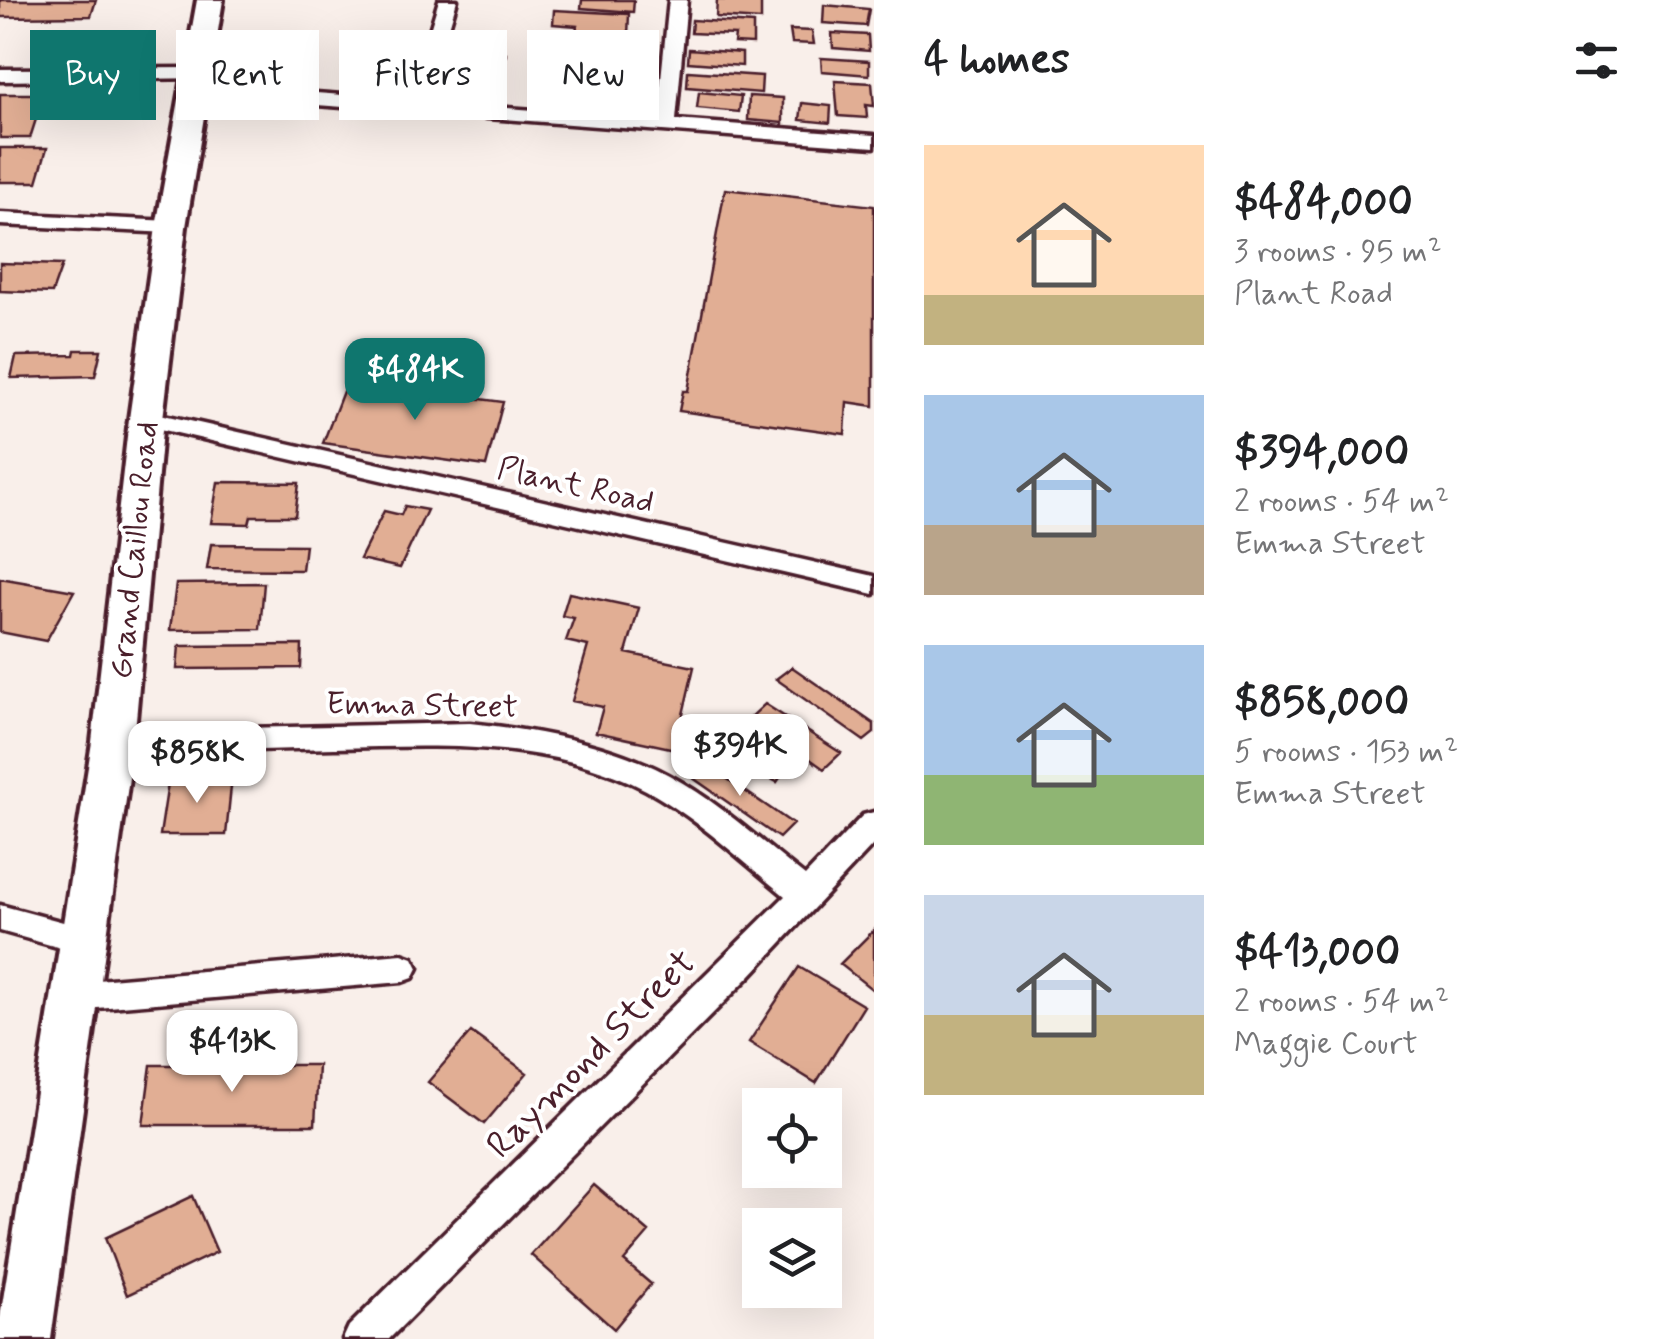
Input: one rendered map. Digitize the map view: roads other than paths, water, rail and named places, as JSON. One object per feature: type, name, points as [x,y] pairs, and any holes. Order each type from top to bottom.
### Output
[{"type":"main road","name":"Grand Caillou Road","points":[[206,30],[210,0]]},
{"type":"main road","name":"Grand Caillou Road","points":[[24,1339],[113,742],[146,419],[171,227],[191,120]]},
{"type":"street","points":[[439,30],[448,0]]},
{"type":"street","points":[[666,125],[678,0]]},
{"type":"street","points":[[0,75],[176,81]]},
{"type":"street","points":[[507,113],[874,141]]},
{"type":"street","points":[[0,219],[171,227]]},
{"type":"street","name":"Plant Road","points":[[146,419],[874,585]]},
{"type":"street","name":"Emma Street","points":[[113,742],[470,734],[525,738],[633,772],[675,792],[806,895]]},
{"type":"street","name":"Raymond Street","points":[[362,1339],[874,824]]},
{"type":"street","points":[[0,918],[82,940]]},
{"type":"street","points":[[74,996],[402,968]]}]
